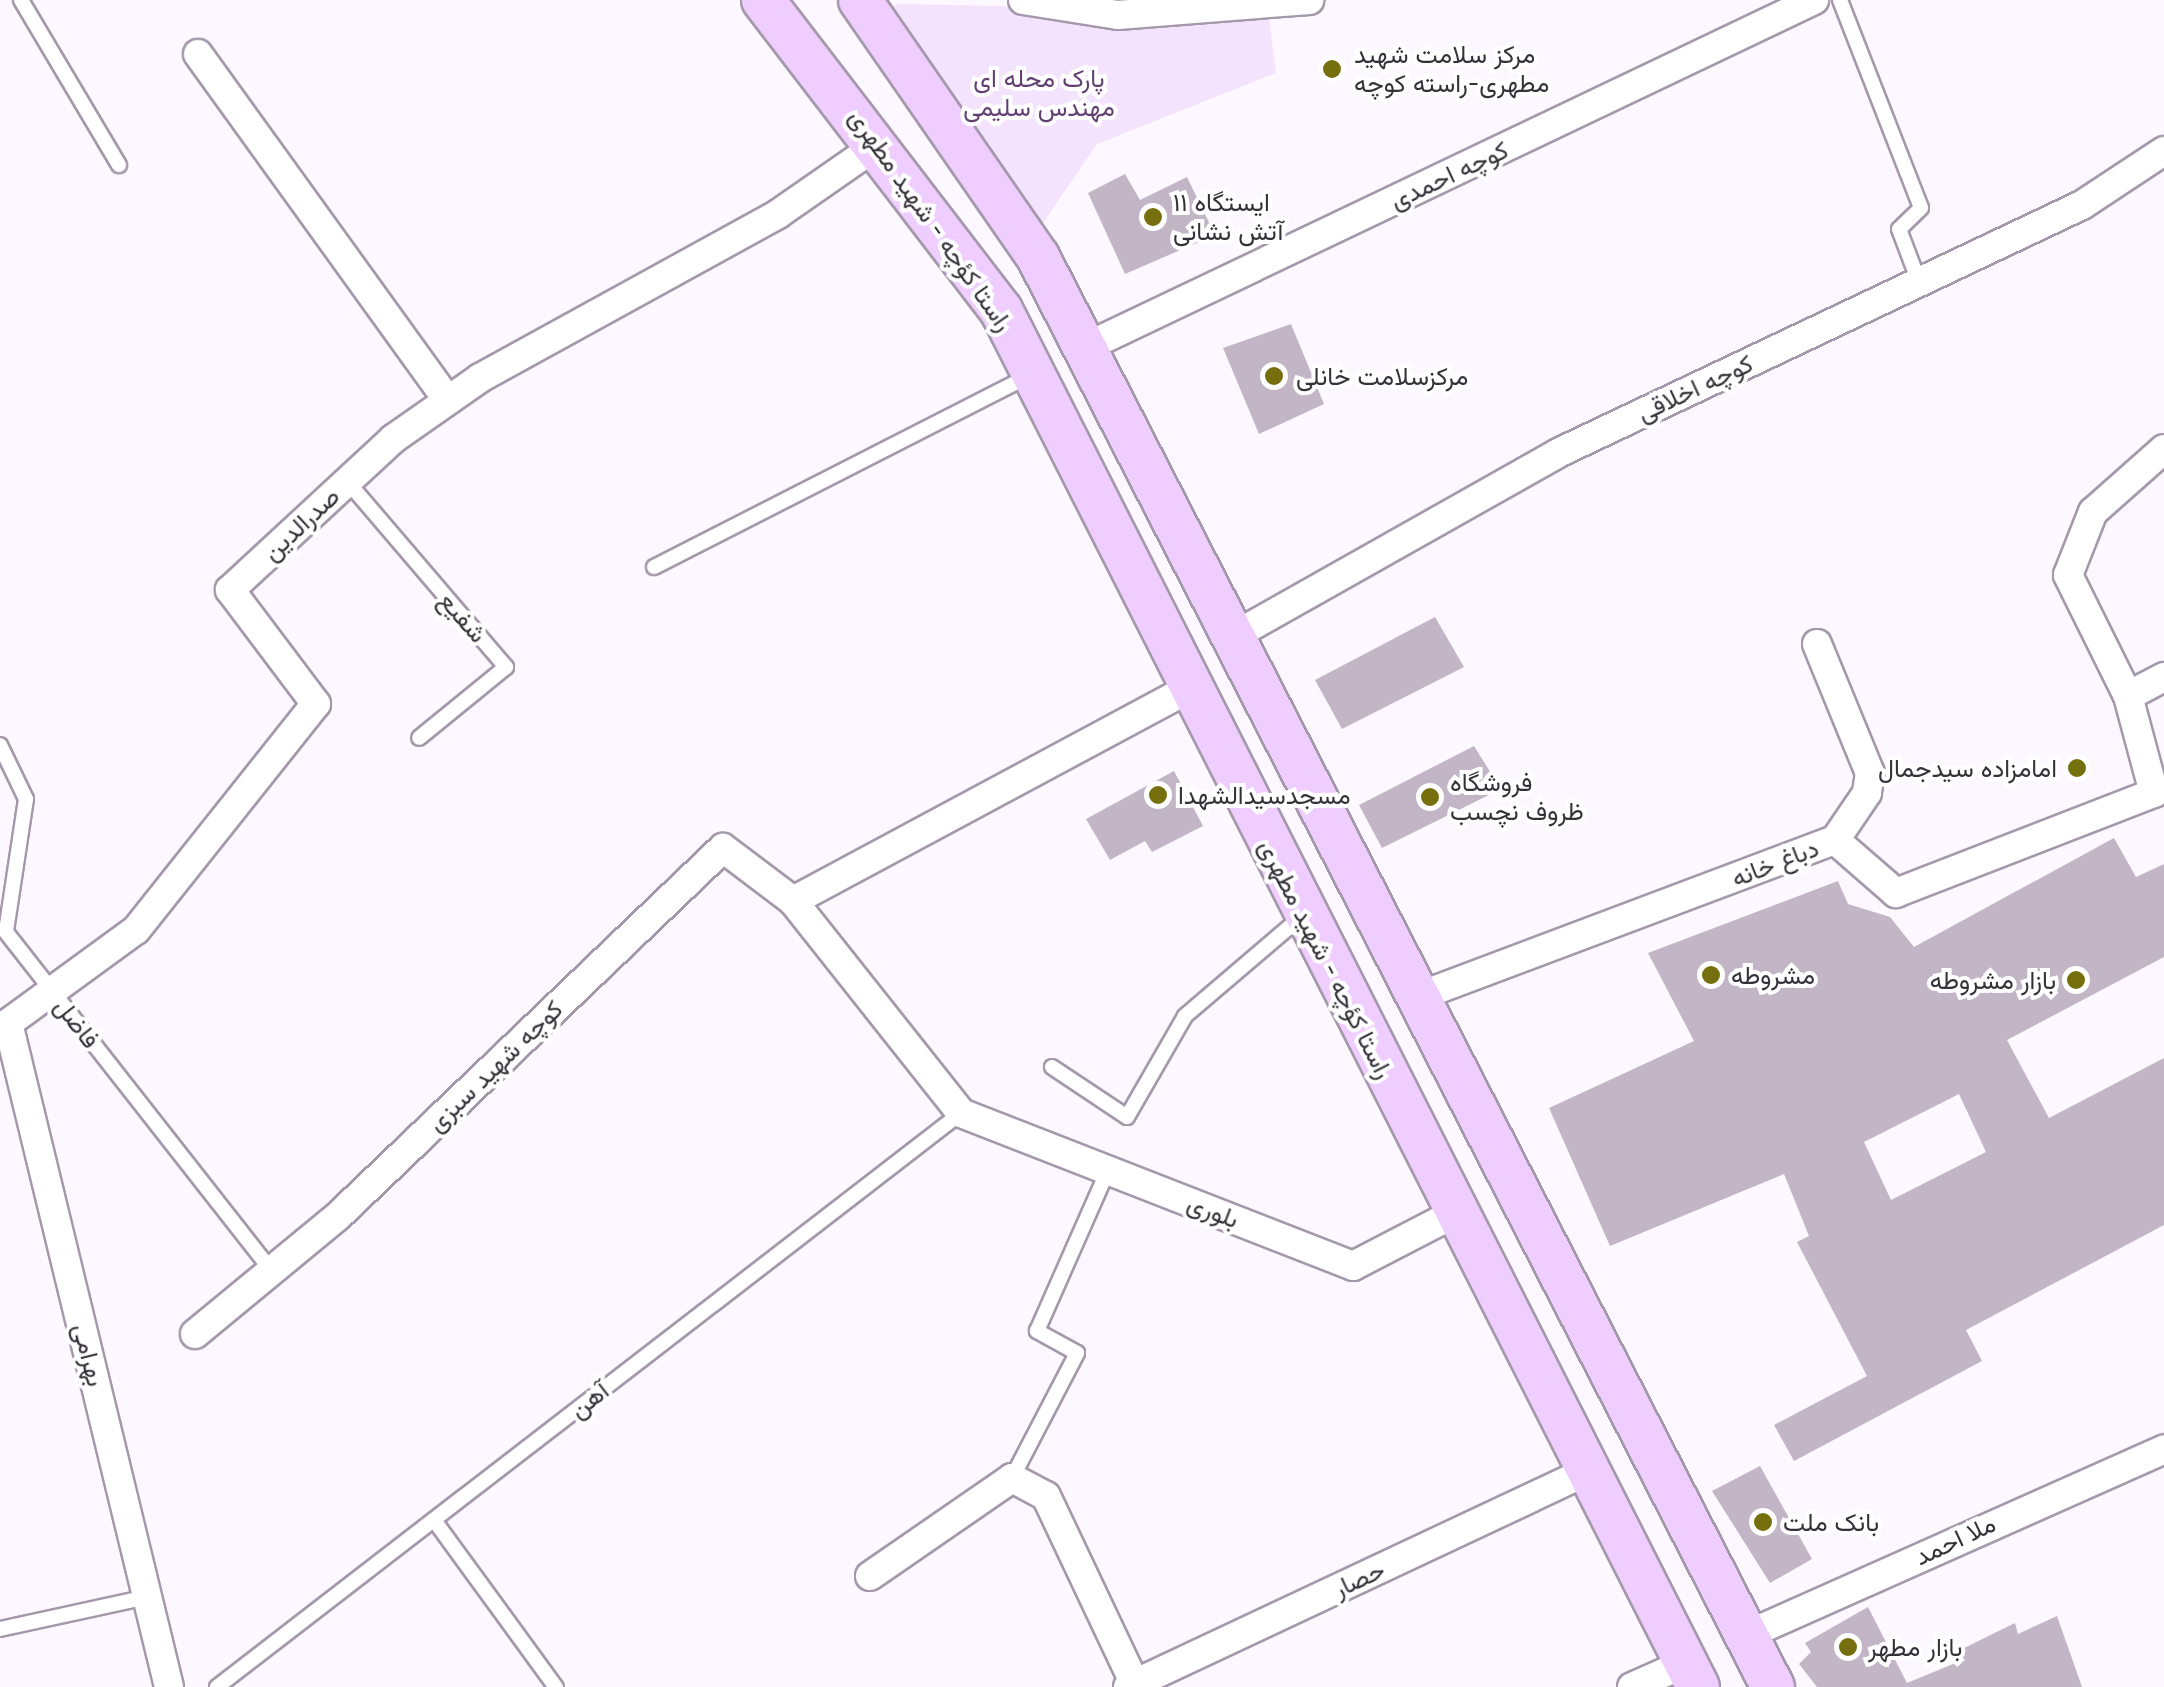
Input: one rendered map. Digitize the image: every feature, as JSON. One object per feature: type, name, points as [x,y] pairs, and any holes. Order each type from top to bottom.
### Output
[{"type":"main road","name":"راستا کؤچه - شهید مطهری","points":[[763,0],[800,19],[880,143],[1008,326],[1302,916],[1459,1211],[1692,1675]]},
{"type":"main road","points":[[860,0],[938,106],[1059,298],[1773,1687]]},
{"type":"main road","points":[[880,143],[938,106]]},
{"type":"main road","points":[[1008,326],[1059,298]]},
{"type":"main road","points":[[1692,1675],[1747,1635]]},
{"type":"street","points":[[1023,0],[1118,15],[1309,0]]},
{"type":"street","name":"کوچه احمدی","points":[[1084,348],[1814,0]]},
{"type":"street","points":[[198,54],[448,400]]},
{"type":"street","name":"صدرالدین","points":[[4,1026],[136,930],[316,704],[230,590],[347,481],[448,400],[778,214],[880,143]]},
{"type":"street","name":"کوچه اخلاقی","points":[[1232,638],[1558,453],[2082,205],[2164,151]]},
{"type":"street","points":[[2164,449],[2093,512],[2068,575],[2128,696],[2164,676]]},
{"type":"street","points":[[1818,644],[1870,773],[1866,794],[1835,840]]},
{"type":"street","points":[[793,901],[1189,689]]},
{"type":"street","name":"دباغ خانه","points":[[1416,997],[1835,840],[1896,893],[2154,792],[2128,696]]},
{"type":"street","name":"کوچه شهید سبزی","points":[[194,1334],[268,1267],[336,1217],[723,848],[793,901],[961,1113]]},
{"type":"street","name":"بهرامی","points":[[4,1026],[169,1687]]},
{"type":"street","name":"بلوری","points":[[961,1113],[1353,1266],[1459,1211]]},
{"type":"street","name":"ملا احمد","points":[[1747,1635],[2164,1449]]},
{"type":"street","name":"حصار","points":[[1133,1686],[1590,1470]]},
{"type":"street","points":[[870,1576],[1012,1478],[1046,1496],[1133,1686]]},
{"type":"street","points":[[1632,1687],[1692,1675]]},
{"type":"lane","points":[[21,0],[119,166]]},
{"type":"lane","points":[[1840,0],[1921,208],[1899,228],[1919,282]]},
{"type":"lane","points":[[654,567],[1032,374]]},
{"type":"lane","name":"شفیع","points":[[347,481],[506,666],[420,738]]},
{"type":"lane","name":"فاضل","points":[[0,745],[26,798],[6,932],[268,1267]]},
{"type":"lane","points":[[1052,1067],[1127,1117],[1184,1016],[1302,916]]},
{"type":"lane","name":"آهن","points":[[217,1687],[961,1113]]},
{"type":"lane","points":[[1012,1478],[1077,1353],[1038,1331],[1108,1170]]},
{"type":"lane","points":[[434,1520],[556,1687]]},
{"type":"lane","points":[[0,1628],[147,1597]]},
{"type":"green space","name":"پارک محله ای مهندس سلیمی","points":[[900,4],[1003,6],[1106,27],[1269,17],[1276,73],[1097,144],[1041,226],[882,9]]},
{"type":"building","name":"ایستگاه ۱۱ آتش نشانی","points":[[1125,174],[1140,200],[1187,177],[1215,235],[1125,274],[1088,193]]},
{"type":"building","name":"مرکزسلامت خانلی","points":[[1291,324],[1324,404],[1259,434],[1223,348]]},
{"type":"building","points":[[1435,617],[1464,667],[1342,729],[1315,680]]},
{"type":"building","name":"فروشگاه ظروف نچسب","points":[[1474,746],[1501,789],[1382,848],[1359,805]]},
{"type":"building","name":"مسجدسیدالشهدا","points":[[1174,771],[1203,826],[1152,852],[1145,841],[1110,860],[1086,819]]},
{"type":"building","points":[[2114,838],[2136,877],[2164,864],[2164,957],[2007,1040],[2049,1118],[2164,1058],[2164,1225],[1966,1330],[1982,1361],[1794,1461],[1774,1425],[1867,1376],[1797,1242],[1809,1236],[1784,1174],[1610,1246],[1549,1108],[1694,1041],[1648,953],[1838,881],[1848,904],[1890,917],[1914,947]],"holes":[[[1959,1094],[1986,1152],[1891,1200],[1864,1142]]]},
{"type":"building","name":"بانک ملت","points":[[1760,1466],[1812,1559],[1770,1583],[1712,1491]]},
{"type":"building","name":"بازار مطهر","points":[[1868,1607],[1907,1683],[1958,1662],[1954,1653],[2015,1623],[2018,1634],[2057,1616],[2082,1687],[1817,1687],[1799,1664],[1811,1652],[1805,1643]]},
{"type":"place","name":"مرکز سلامت شهید مطهری-راسته کوچه","points":[[1332,69]]},
{"type":"place","name":"ایستگاه ۱۱ آتش نشانی","points":[[1153,217]]},
{"type":"place","name":"مرکزسلامت خانلی","points":[[1274,376]]},
{"type":"place","name":"امامزاده سیدجمال","points":[[2077,768]]},
{"type":"place","name":"مسجدسیدالشهدا","points":[[1158,795]]},
{"type":"place","name":"فروشگاه ظروف نچسب","points":[[1430,797]]},
{"type":"place","name":"مشروطه","points":[[1711,975]]},
{"type":"place","name":"بازار مشروطه","points":[[2076,980]]},
{"type":"place","name":"بانک ملت","points":[[1763,1522]]},
{"type":"place","name":"بازار مطهر","points":[[1848,1647]]}]
